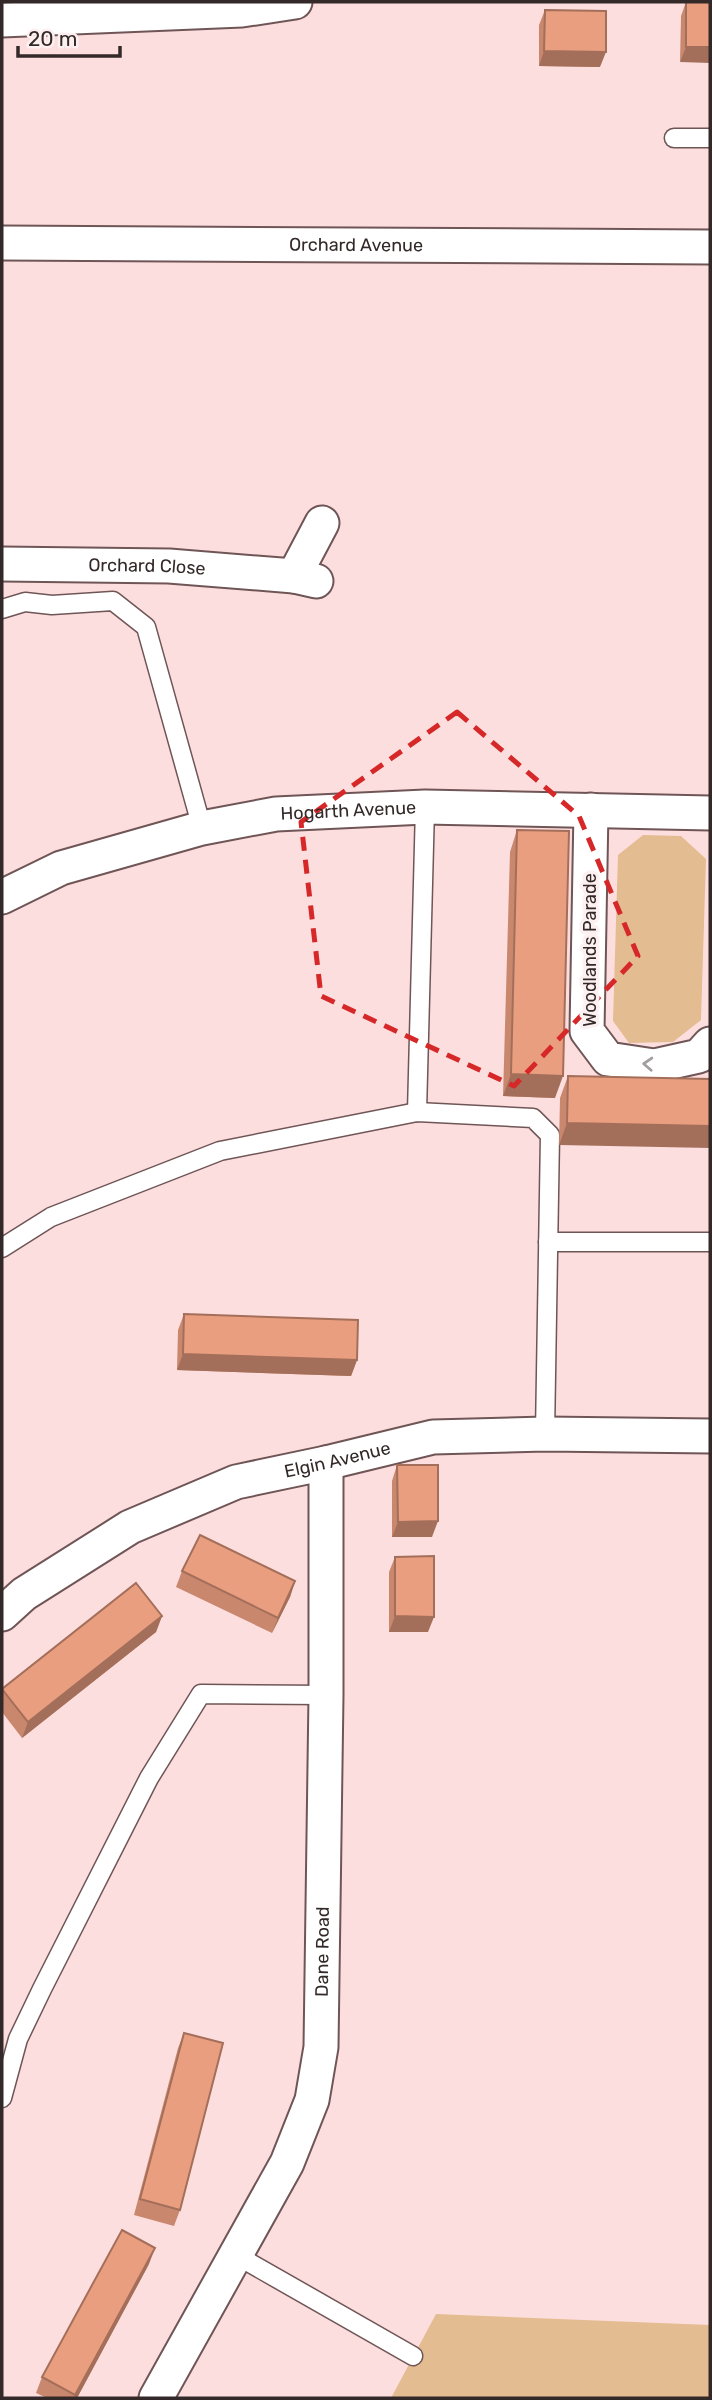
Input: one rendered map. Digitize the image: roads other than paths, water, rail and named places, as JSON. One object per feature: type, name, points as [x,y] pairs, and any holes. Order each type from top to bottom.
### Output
[{"type":"street","points":[[2,20],[242,10],[295,2]]},
{"type":"street","name":"Orchard Avenue","points":[[2,243],[710,247]]},
{"type":"street","name":"Orchard Close","points":[[2,564],[169,566],[305,578],[322,523]]},
{"type":"street","name":"Hogarth Avenue","points":[[2,897],[61,868],[202,828],[276,814],[425,807],[710,813]]},
{"type":"street","name":"Woodlands Parade","points":[[592,810],[587,1031],[608,1059],[654,1066],[699,1056],[710,1044]]},
{"type":"street","name":"Elgin Avenue","points":[[2,1614],[24,1594],[130,1527],[236,1482],[433,1437],[545,1434],[710,1436]]},
{"type":"street","name":"Dane Road","points":[[156,2398],[287,2163],[312,2100],[321,2047],[326,1463]]},
{"type":"lane","points":[[674,138],[710,138]]},
{"type":"lane","points":[[2,609],[25,603],[52,605],[113,601],[145,627],[202,828]]},
{"type":"lane","points":[[417,1112],[425,807]]},
{"type":"lane","points":[[2,1248],[51,1217],[220,1150],[417,1112],[533,1118],[550,1135],[545,1434]]},
{"type":"lane","points":[[548,1242],[710,1242]]},
{"type":"lane","points":[[2,2098],[18,2039],[42,1989],[149,1779],[201,1694],[326,1695]]},
{"type":"lane","points":[[236,2256],[413,2356]]}]
